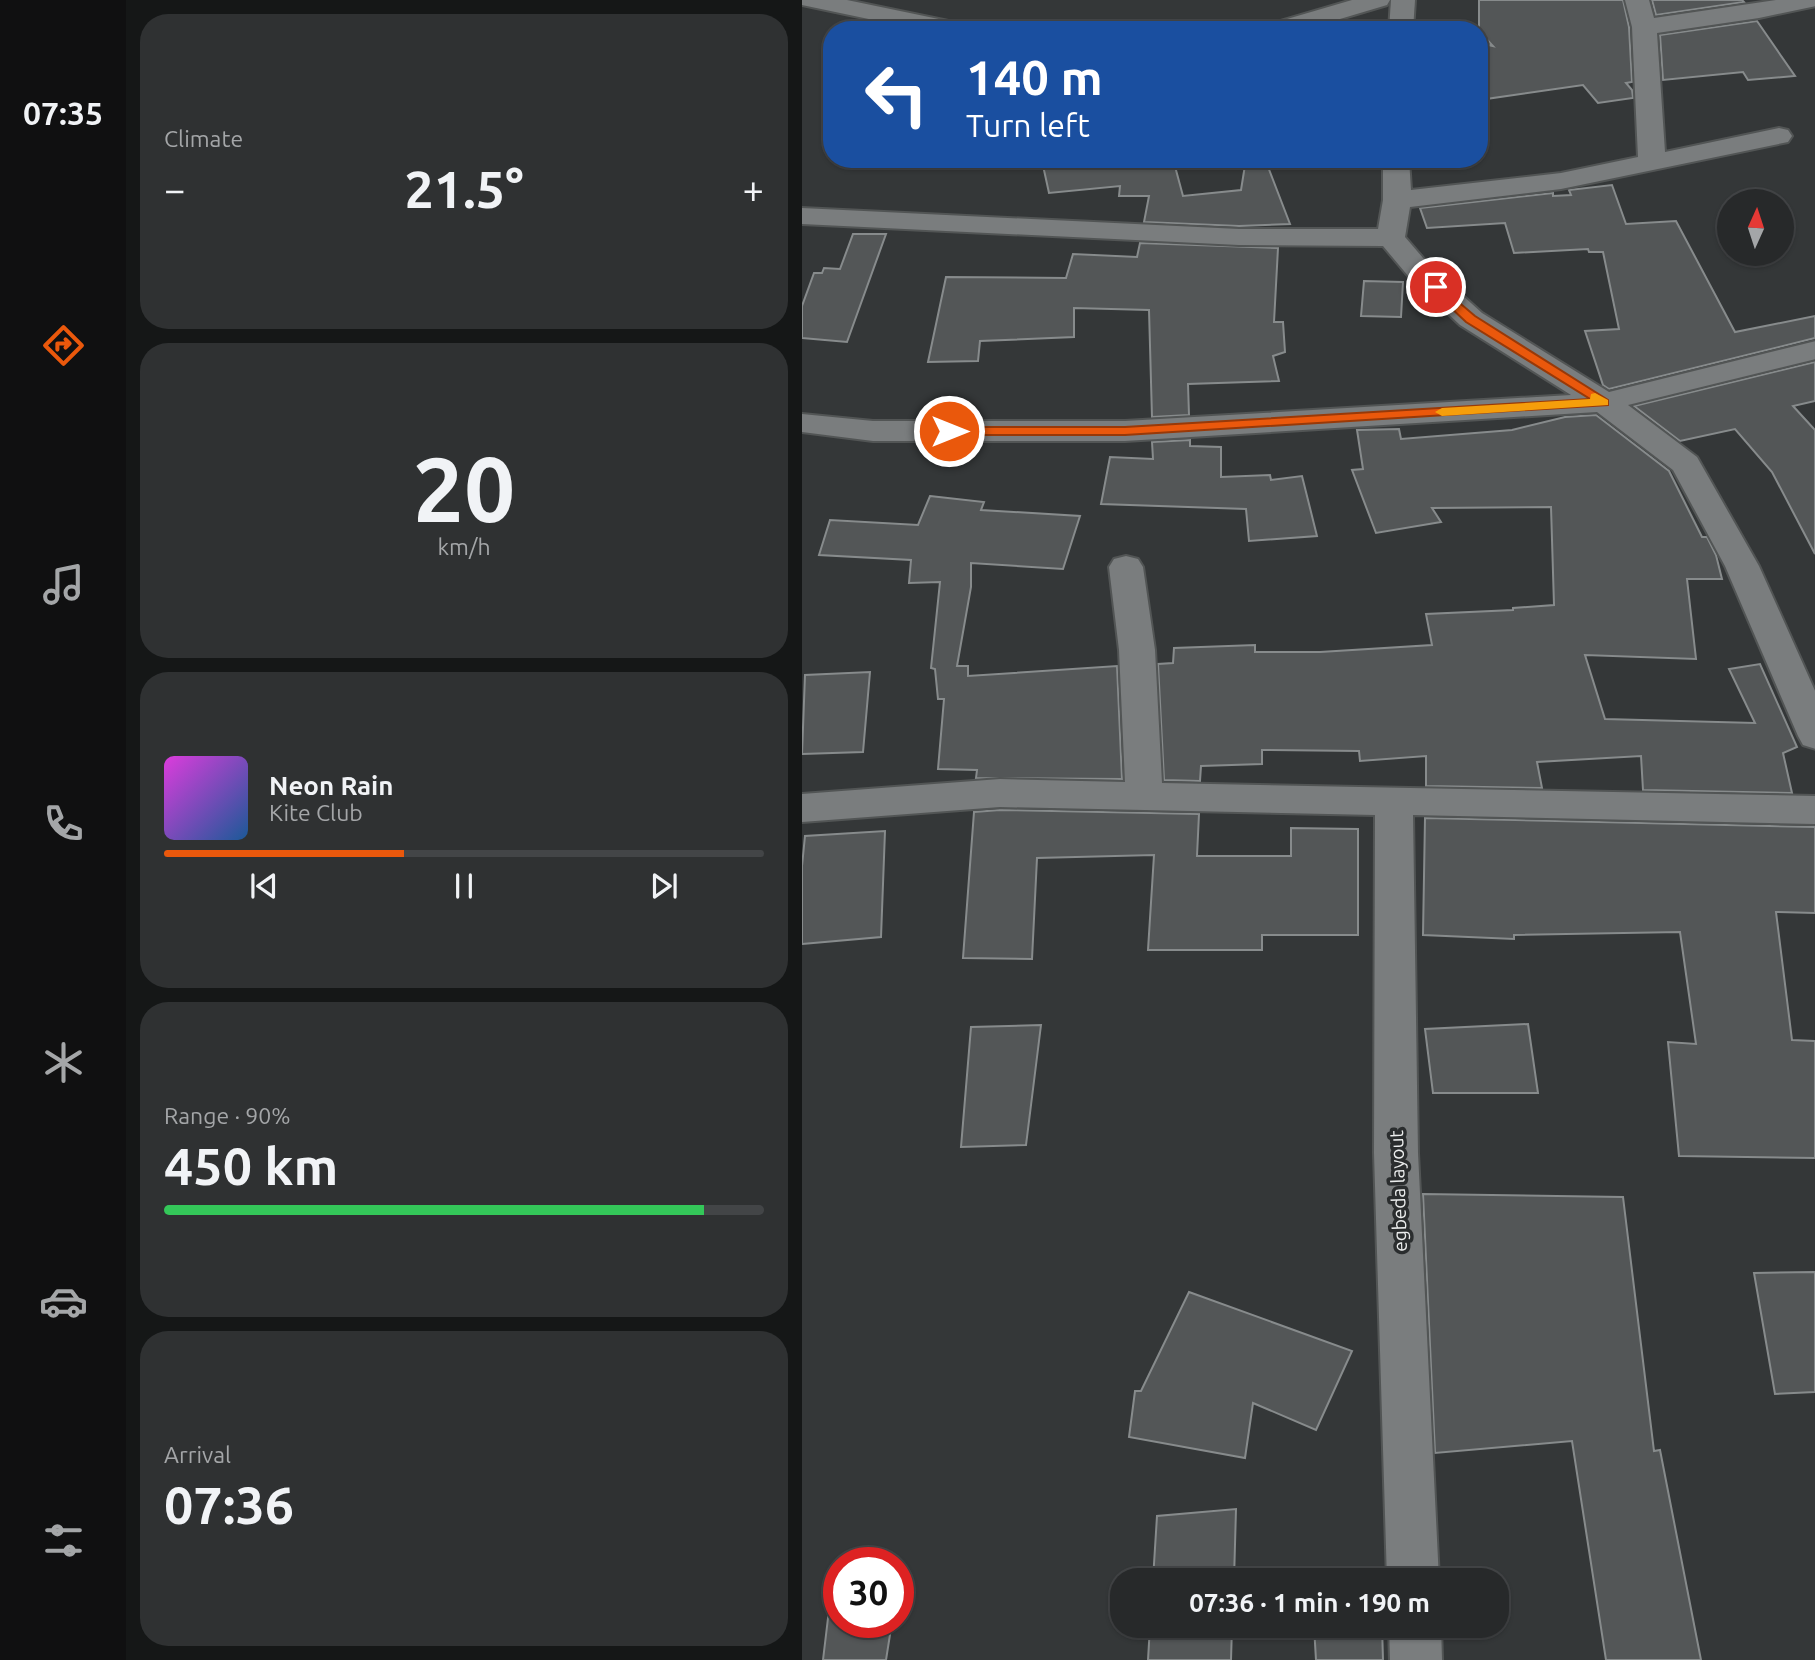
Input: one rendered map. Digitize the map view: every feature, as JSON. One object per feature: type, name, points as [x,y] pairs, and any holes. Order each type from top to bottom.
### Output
[{"type":"street","points":[[811,0],[914,21]]},
{"type":"street","points":[[1307,21],[1378,0]]},
{"type":"street","points":[[1402,21],[1403,0]]},
{"type":"street","points":[[1637,0],[1644,27],[1652,164]]},
{"type":"street","points":[[1644,27],[1759,11],[1811,0]]},
{"type":"street","points":[[1397,200],[1561,181],[1779,136]]},
{"type":"street","points":[[1396,168],[1397,200],[1391,238],[1419,271],[1471,319],[1604,402],[1686,464],[1742,566],[1815,736]]},
{"type":"street","points":[[802,215],[1239,237],[1391,238]]},
{"type":"street","points":[[802,423],[873,430],[1125,431],[1604,402],[1815,350]]},
{"type":"street","points":[[1126,566],[1137,650],[1144,795]]},
{"type":"street","points":[[802,808],[1000,793],[1815,810]]},
{"type":"street","name":"egbeda layout","points":[[1394,801],[1396,1153],[1413,1568]]},
{"type":"street","points":[[1415,1638],[1416,1660]]},
{"type":"building","points":[[1479,0],[1623,0],[1629,27],[1632,82],[1626,83],[1632,90],[1633,98],[1598,103],[1583,85],[1488,99],[1488,45],[1493,46],[1488,41],[1488,21],[1479,21]]},
{"type":"building","points":[[1652,0],[1742,0],[1744,2],[1656,15]]},
{"type":"building","points":[[1757,21],[1795,76],[1748,80],[1743,72],[1663,80],[1660,35]]},
{"type":"building","points":[[1044,168],[1175,168],[1183,196],[1241,190],[1245,168],[1268,168],[1290,224],[1239,226],[1144,222],[1149,196],[1119,196],[1120,186],[1049,193]]},
{"type":"building","points":[[1612,185],[1626,224],[1676,221],[1735,332],[1815,316],[1815,338],[1609,389],[1603,385],[1585,331],[1619,329],[1603,252],[1589,252],[1588,249],[1514,253],[1505,223],[1427,228],[1420,208],[1553,193],[1553,196],[1571,195],[1569,190]]},
{"type":"building","points":[[853,234],[886,234],[847,342],[802,338],[802,306],[814,273],[822,273],[824,268],[840,269]]},
{"type":"building","points":[[1140,243],[1278,248],[1274,322],[1283,322],[1285,352],[1273,356],[1279,381],[1188,384],[1189,415],[1152,417],[1149,310],[1074,308],[1074,337],[980,341],[978,361],[928,362],[946,277],[1066,278],[1073,254],[1137,257]]},
{"type":"building","points":[[1364,281],[1403,282],[1401,317],[1361,316]]},
{"type":"building","points":[[1815,362],[1815,401],[1793,406],[1815,430],[1815,554],[1772,472],[1735,429],[1680,441],[1634,406]]},
{"type":"building","points":[[1596,415],[1669,471],[1702,537],[1707,537],[1716,555],[1722,579],[1687,579],[1696,659],[1585,655],[1605,719],[1755,723],[1729,669],[1760,664],[1797,747],[1783,753],[1792,793],[1643,790],[1641,756],[1537,762],[1542,788],[1426,786],[1426,756],[1360,761],[1359,751],[1262,750],[1262,764],[1201,766],[1200,781],[1164,780],[1158,664],[1173,663],[1174,648],[1255,645],[1255,652],[1320,652],[1432,645],[1426,614],[1513,610],[1554,605],[1551,507],[1432,508],[1441,522],[1376,533],[1352,470],[1363,469],[1357,430],[1399,429],[1401,439],[1512,430],[1565,417]]},
{"type":"building","points":[[1190,440],[1190,446],[1221,447],[1221,477],[1270,475],[1271,480],[1302,476],[1317,536],[1249,541],[1246,509],[1101,504],[1110,457],[1153,459],[1152,442]]},
{"type":"building","points":[[930,496],[984,502],[981,510],[1080,516],[1063,569],[971,563],[971,587],[957,666],[968,666],[968,676],[1117,666],[1122,779],[976,778],[977,770],[938,769],[944,699],[938,699],[935,669],[931,668],[940,582],[909,583],[911,560],[819,555],[830,520],[918,525]]},
{"type":"building","points":[[870,672],[863,752],[802,754],[805,675]]},
{"type":"building","points":[[1000,810],[1199,814],[1197,856],[1291,856],[1291,828],[1358,829],[1358,935],[1262,935],[1262,950],[1148,950],[1154,855],[1037,858],[1032,959],[963,958],[974,812]]},
{"type":"building","points":[[1425,818],[1815,827],[1815,913],[1776,912],[1792,1040],[1815,1041],[1815,1158],[1679,1156],[1668,1042],[1696,1044],[1680,932],[1514,935],[1514,939],[1423,935]]},
{"type":"building","points":[[885,831],[881,937],[802,944],[802,866],[805,836]]},
{"type":"building","points":[[1528,1024],[1538,1093],[1433,1093],[1425,1029]]},
{"type":"building","points":[[1041,1025],[1026,1145],[961,1147],[971,1027]]},
{"type":"building","points":[[1423,1194],[1623,1197],[1654,1451],[1660,1450],[1701,1660],[1606,1660],[1572,1441],[1435,1453]]},
{"type":"building","points":[[1815,1272],[1815,1392],[1775,1394],[1754,1273]]},
{"type":"building","points":[[1189,1292],[1352,1351],[1316,1430],[1253,1403],[1245,1458],[1129,1437],[1135,1391],[1141,1391]]},
{"type":"building","points":[[1236,1509],[1234,1568],[1154,1568],[1157,1516]]},
{"type":"building","points":[[826,1638],[889,1638],[886,1660],[823,1660]]},
{"type":"building","points":[[1149,1638],[1232,1638],[1231,1660],[1148,1660]]},
{"type":"building","points":[[1315,1638],[1382,1638],[1383,1660],[1316,1660]]},
{"type":"slow traffic","points":[[1442,412],[1604,402],[1595,397]]},
{"type":"route","points":[[949,431],[1125,431],[1604,402],[1471,319],[1436,287]]}]
